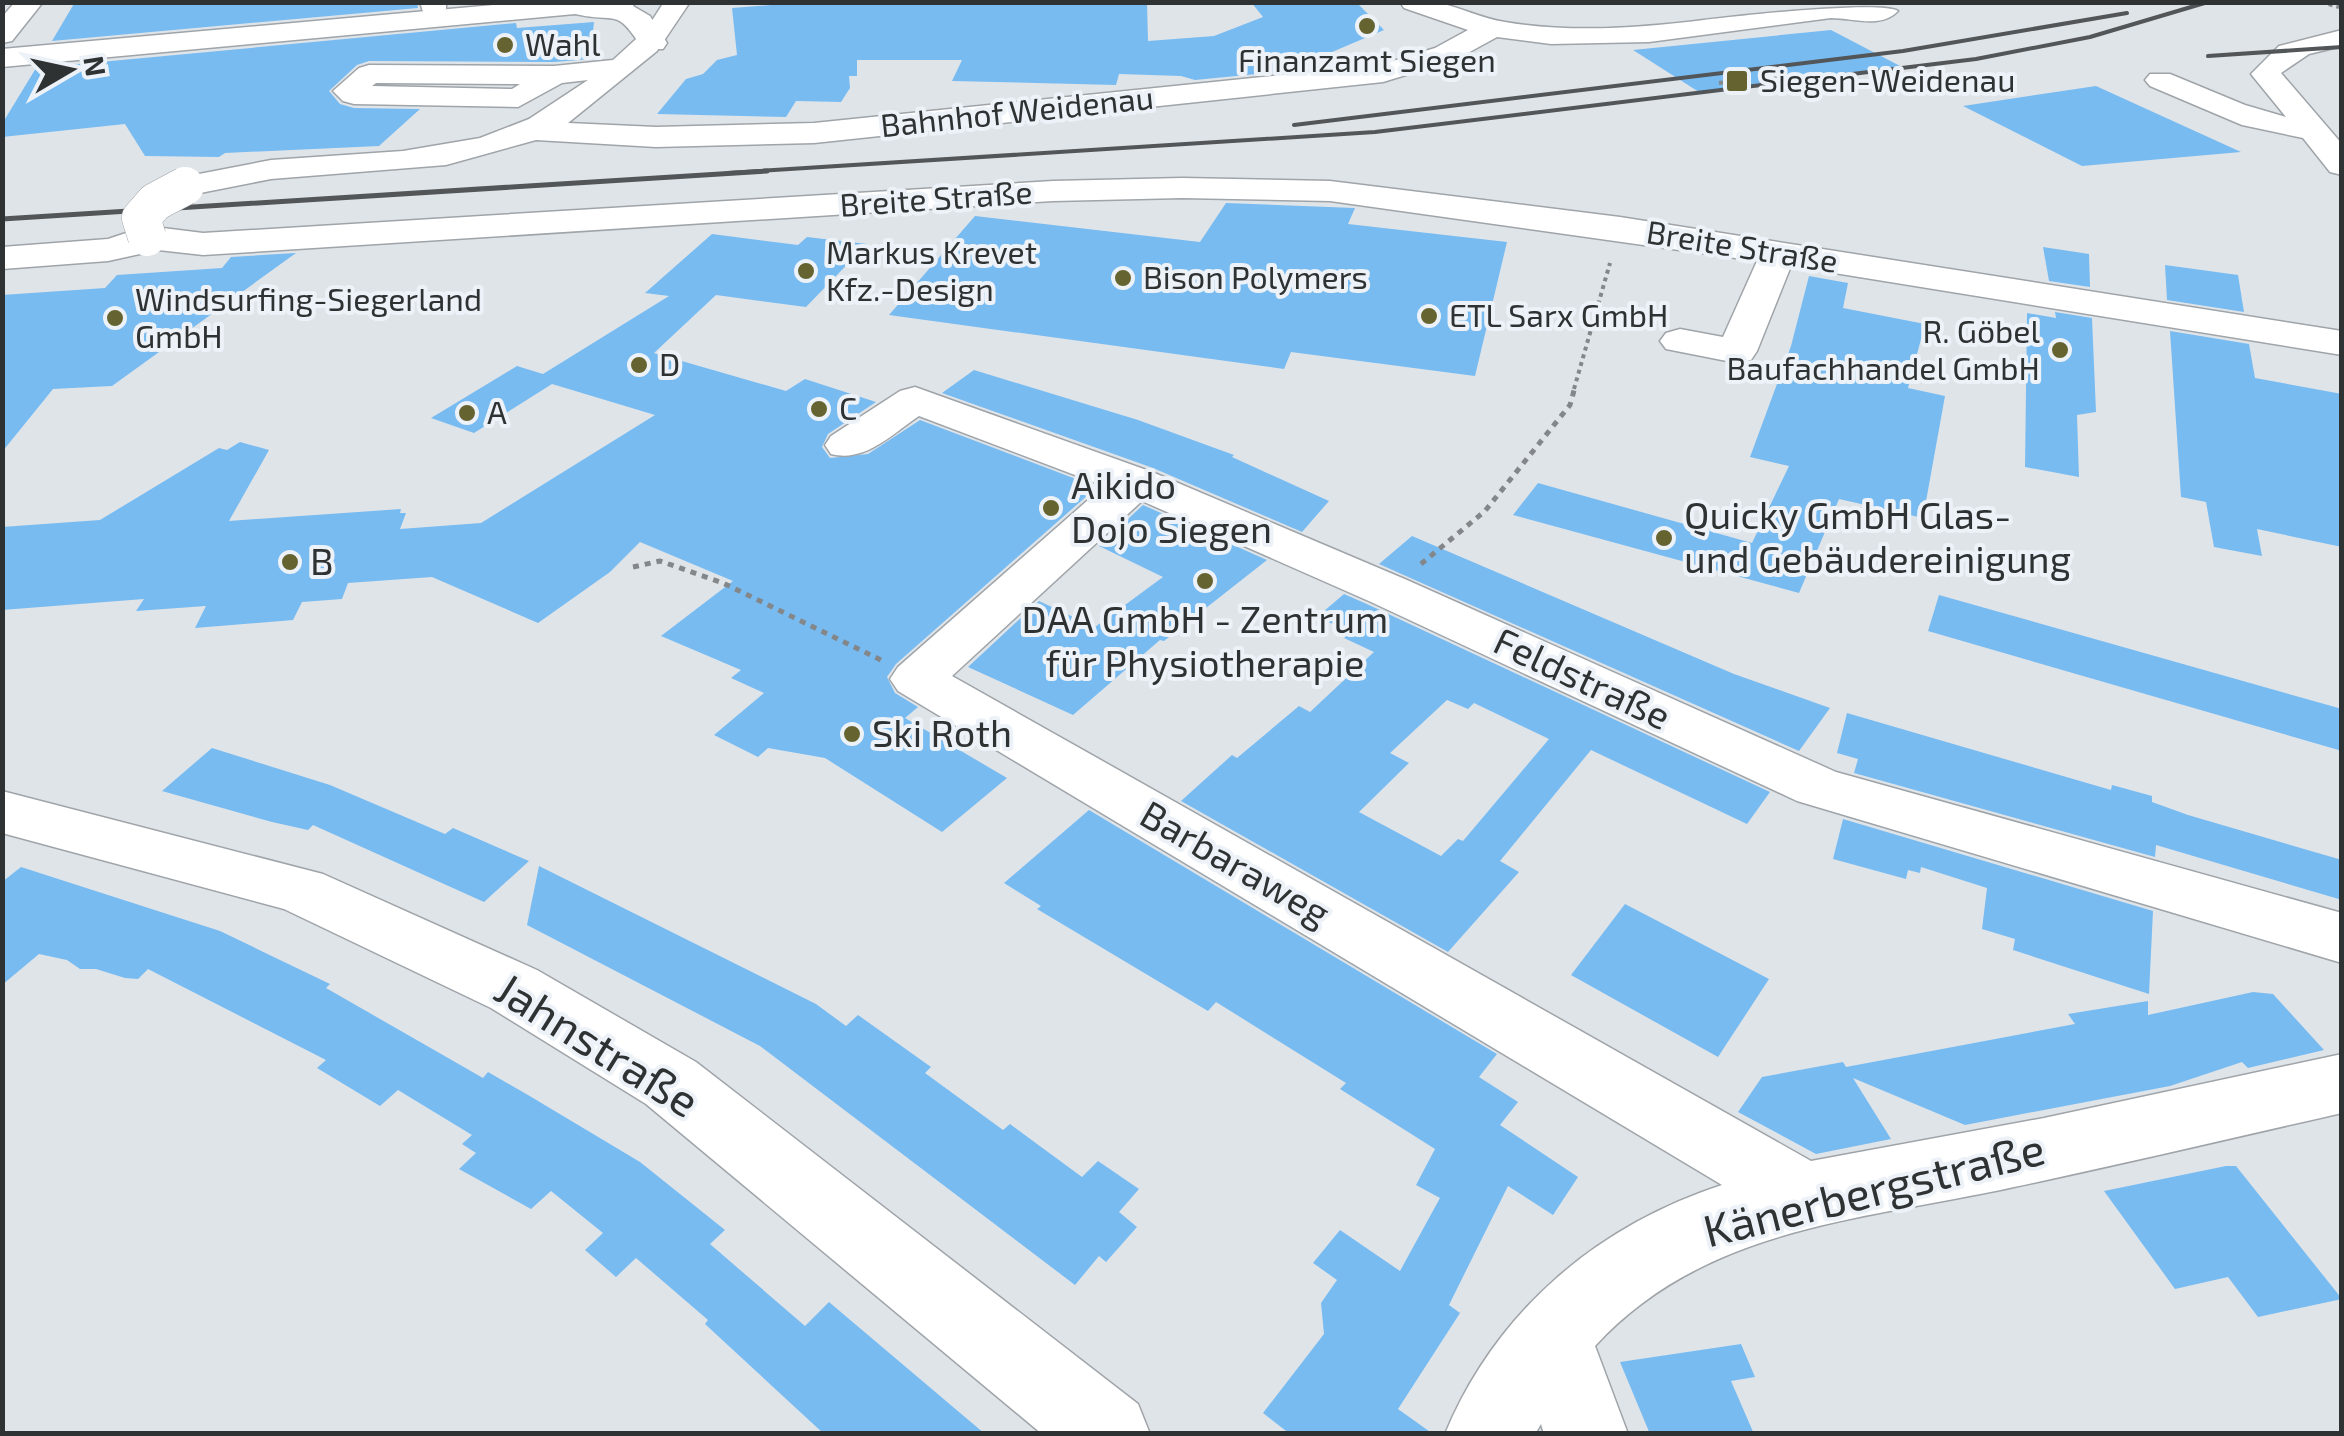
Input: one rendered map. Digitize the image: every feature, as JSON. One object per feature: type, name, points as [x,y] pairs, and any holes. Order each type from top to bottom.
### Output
[{"type":"street","points":[[2,35],[30,2]]},
{"type":"street","points":[[2,58],[497,2]]},
{"type":"street","points":[[382,74],[432,10],[622,2]]},
{"type":"street","points":[[152,238],[141,218],[155,202],[185,186],[271,167],[467,151],[531,130],[574,105],[653,43],[678,2]]},
{"type":"street","points":[[1412,2],[1444,16],[1493,28],[1593,36],[1677,31],[1791,11],[1842,26],[1872,12]]},
{"type":"street","points":[[564,7],[633,14],[642,20],[653,43]]},
{"type":"street","name":"Bahnhof Weidenau","points":[[531,130],[656,137],[814,133],[1382,73],[1445,54],[1493,28]]},
{"type":"street","points":[[2324,145],[2266,74],[2270,66],[2296,49],[2342,38]]},
{"type":"street","points":[[518,98],[354,95],[348,91],[382,74],[554,75],[622,68]]},
{"type":"street","points":[[425,120],[463,121],[488,116],[554,75]]},
{"type":"street","points":[[2160,80],[2230,111],[2324,145]]},
{"type":"street","name":"Breite Straße","points":[[2,258],[108,250],[152,238],[221,243],[1034,192],[1182,188],[1349,192],[1779,252],[2342,343]]},
{"type":"street","points":[[1680,341],[1737,351],[1779,252]]},
{"type":"street","name":"Feldstraße","points":[[847,445],[916,400],[1136,482],[1389,590],[1818,787],[2342,938]]},
{"type":"street","points":[[917,680],[1136,482]]},
{"type":"street","name":"Barbaraweg","points":[[917,680],[1807,1197]]},
{"type":"street","name":"Jahnstraße","points":[[2,812],[301,890],[514,989],[670,1083],[1108,1434]]},
{"type":"street","name":"Känerbergstraße","points":[[1487,1434],[1551,1334],[1626,1268],[1704,1224],[1807,1197],[2342,1083]]},
{"type":"street","points":[[1551,1334],[1586,1434]]},
{"type":"path","points":[[2321,2],[2342,8]]},
{"type":"path","points":[[1766,78],[1778,76],[1787,82]]},
{"type":"path","points":[[1719,84],[1750,80]]},
{"type":"path","points":[[1389,590],[1485,511],[1570,405],[1620,228]]},
{"type":"path","points":[[633,567],[660,561],[723,582],[772,609],[840,637],[917,680]]},
{"type":"building","points":[[75,2],[417,2],[418,8],[52,41]]},
{"type":"building","points":[[809,2],[1147,2],[1148,41],[1214,36],[1263,17],[1251,2],[1356,2],[1384,30],[1287,71],[1195,80],[1119,74],[1116,85],[952,81],[962,60],[857,60],[857,76],[849,76],[850,88],[841,102],[796,101],[786,117],[657,114],[686,79],[703,74],[717,60],[737,55],[732,8]]},
{"type":"building","points":[[594,22],[590,59],[369,61],[357,65],[329,91],[340,104],[354,108],[420,109],[379,146],[225,153],[219,157],[145,156],[125,124],[2,137],[2,124],[36,68],[516,23],[517,28]]},
{"type":"building","points":[[1831,30],[1902,67],[1699,92],[1633,50]]},
{"type":"building","points":[[2096,86],[2241,152],[2082,166],[1963,106]]},
{"type":"building","name":"Bison Polymers","points":[[1226,203],[1355,208],[1348,224],[1507,242],[1475,376],[1291,352],[1284,369],[889,315],[975,216],[1200,242]]},
{"type":"building","points":[[712,234],[798,245],[807,237],[867,244],[806,307],[716,295],[654,353],[786,391],[805,379],[876,402],[828,434],[822,447],[830,458],[868,454],[920,420],[1097,487],[896,664],[887,677],[895,693],[918,707],[905,718],[1007,778],[942,832],[825,758],[768,748],[758,757],[714,735],[764,693],[731,678],[741,670],[661,636],[733,581],[640,542],[610,572],[538,623],[432,577],[348,583],[342,599],[302,602],[293,620],[195,628],[206,606],[136,611],[144,599],[2,610],[2,527],[100,520],[219,448],[227,450],[240,442],[269,450],[229,521],[401,509],[400,513],[406,513],[400,529],[481,523],[655,415],[552,384],[474,433],[431,418],[517,366],[543,374],[669,296],[645,293]]},
{"type":"building","points":[[2043,247],[2089,254],[2090,287],[2049,281]]},
{"type":"building","name":"Windsurfing-Siegerland GmbH","points":[[296,253],[112,386],[53,389],[2,452],[2,295],[105,288],[117,275],[222,268],[231,257]]},
{"type":"building","points":[[2165,265],[2238,275],[2244,312],[2167,300]]},
{"type":"building","points":[[1809,276],[1848,283],[1843,308],[1925,324],[1908,388],[1945,396],[1923,518],[1839,499],[1799,593],[1513,515],[1538,483],[1752,543],[1789,466],[1750,457],[1791,346]]},
{"type":"building","points":[[2055,312],[2092,318],[2096,412],[2077,415],[2079,477],[2025,467],[2027,313],[2056,318]]},
{"type":"building","points":[[2170,331],[2249,344],[2255,378],[2342,394],[2342,547],[2257,529],[2262,556],[2214,547],[2206,502],[2181,497]]},
{"type":"building","points":[[974,370],[1138,420],[1234,455],[1329,501],[1302,532],[1153,468],[942,393]]},
{"type":"building","points":[[1143,505],[1267,560],[1164,641],[1160,640],[1073,715],[968,667],[1039,601],[1095,627],[1163,577],[1099,546]]},
{"type":"building","points":[[1412,536],[1734,674],[1830,708],[1799,751],[1379,564]]},
{"type":"building","points":[[1344,594],[1770,792],[1747,824],[1591,750],[1500,861],[1519,872],[1448,952],[1181,801],[1232,755],[1237,758],[1299,706],[1310,712],[1374,652],[1344,638],[1351,632],[1317,617]],"holes":[[[1447,700],[1468,709],[1474,703],[1549,739],[1463,841],[1458,839],[1441,856],[1359,812],[1409,763],[1390,753]]]},
{"type":"building","points":[[1939,595],[2342,709],[2342,751],[1928,631]]},
{"type":"building","points":[[1847,713],[2111,790],[2112,785],[2152,796],[2152,802],[2188,815],[2342,860],[2342,900],[2156,845],[2155,857],[1854,773],[1858,759],[1837,753]]},
{"type":"building","points":[[212,748],[330,785],[445,834],[453,828],[529,861],[484,902],[313,825],[308,830],[272,822],[162,791]]},
{"type":"building","points":[[1089,810],[1497,1054],[1479,1077],[1518,1102],[1500,1125],[1578,1177],[1553,1215],[1508,1186],[1449,1305],[1460,1313],[1398,1409],[1433,1434],[1290,1434],[1263,1413],[1324,1334],[1321,1303],[1337,1280],[1313,1263],[1340,1230],[1400,1271],[1440,1198],[1416,1185],[1435,1149],[1340,1089],[1346,1083],[1216,1002],[1208,1011],[1037,909],[1041,906],[1004,883]]},
{"type":"building","points":[[1843,819],[2153,911],[2149,994],[2013,950],[2015,939],[1982,929],[1987,888],[1921,867],[1920,873],[1908,870],[1906,879],[1833,859]]},
{"type":"building","points":[[539,866],[816,1004],[846,1026],[858,1015],[931,1067],[925,1073],[1003,1130],[1010,1124],[1082,1177],[1098,1161],[1139,1189],[1119,1212],[1137,1227],[1106,1262],[1099,1256],[1075,1285],[760,1046],[527,925]]},
{"type":"building","points":[[21,867],[220,931],[330,984],[326,988],[483,1078],[488,1072],[528,1095],[640,1162],[725,1230],[710,1244],[805,1326],[829,1302],[985,1434],[824,1434],[705,1324],[708,1320],[636,1258],[616,1277],[585,1250],[603,1233],[551,1191],[531,1209],[459,1169],[476,1153],[462,1144],[472,1135],[398,1090],[380,1106],[317,1068],[326,1060],[148,969],[138,979],[125,978],[96,969],[80,969],[67,960],[39,954],[2,985],[2,882]]},
{"type":"building","points":[[1625,904],[1769,979],[1718,1057],[1571,975]]},
{"type":"building","points":[[2253,992],[2273,994],[2324,1050],[2248,1068],[2242,1062],[2170,1086],[1965,1125],[1853,1078],[1891,1139],[1816,1154],[1738,1112],[1762,1077],[1843,1062],[1846,1067],[2075,1024],[2068,1014],[2148,1001],[2148,1015]]},
{"type":"building","points":[[2236,1166],[2342,1299],[2258,1317],[2228,1277],[2175,1289],[2104,1191]]},
{"type":"building","points":[[1741,1344],[1755,1377],[1731,1381],[1754,1434],[1650,1434],[1620,1362]]},
{"type":"railway","points":[[728,173],[1375,132],[1976,59],[2090,37],[2208,2]]},
{"type":"railway","points":[[1294,125],[1903,51],[2127,13]]},
{"type":"railway","points":[[2208,56],[2342,47]]},
{"type":"railway","points":[[2,219],[767,171]]},
{"type":"place","name":"Finanzamt Siegen","points":[[1367,26]]},
{"type":"place","name":"Wahl","points":[[505,45]]},
{"type":"place","name":"Siegen-Weidenau","points":[[1737,81]]},
{"type":"place","name":"Markus Krevet Kfz.-Design","points":[[806,271]]},
{"type":"place","name":"Bison Polymers","points":[[1123,278]]},
{"type":"place","name":"ETL Sarx GmbH","points":[[1429,316]]},
{"type":"place","name":"Windsurfing-Siegerland GmbH","points":[[115,318]]},
{"type":"place","name":"R. Göbel Baufachhandel GmbH","points":[[2060,350]]},
{"type":"place","name":"D","points":[[639,365]]},
{"type":"place","name":"C","points":[[819,409]]},
{"type":"place","name":"A","points":[[467,413]]},
{"type":"place","name":"Aikido Dojo Siegen","points":[[1051,508]]},
{"type":"place","name":"Quicky GmbH Glas- und Gebäudereinigung","points":[[1664,538]]},
{"type":"place","name":"B","points":[[290,562]]},
{"type":"place","name":"DAA GmbH - Zentrum für Physiotherapie","points":[[1205,581]]},
{"type":"place","name":"Ski Roth","points":[[852,734]]}]
